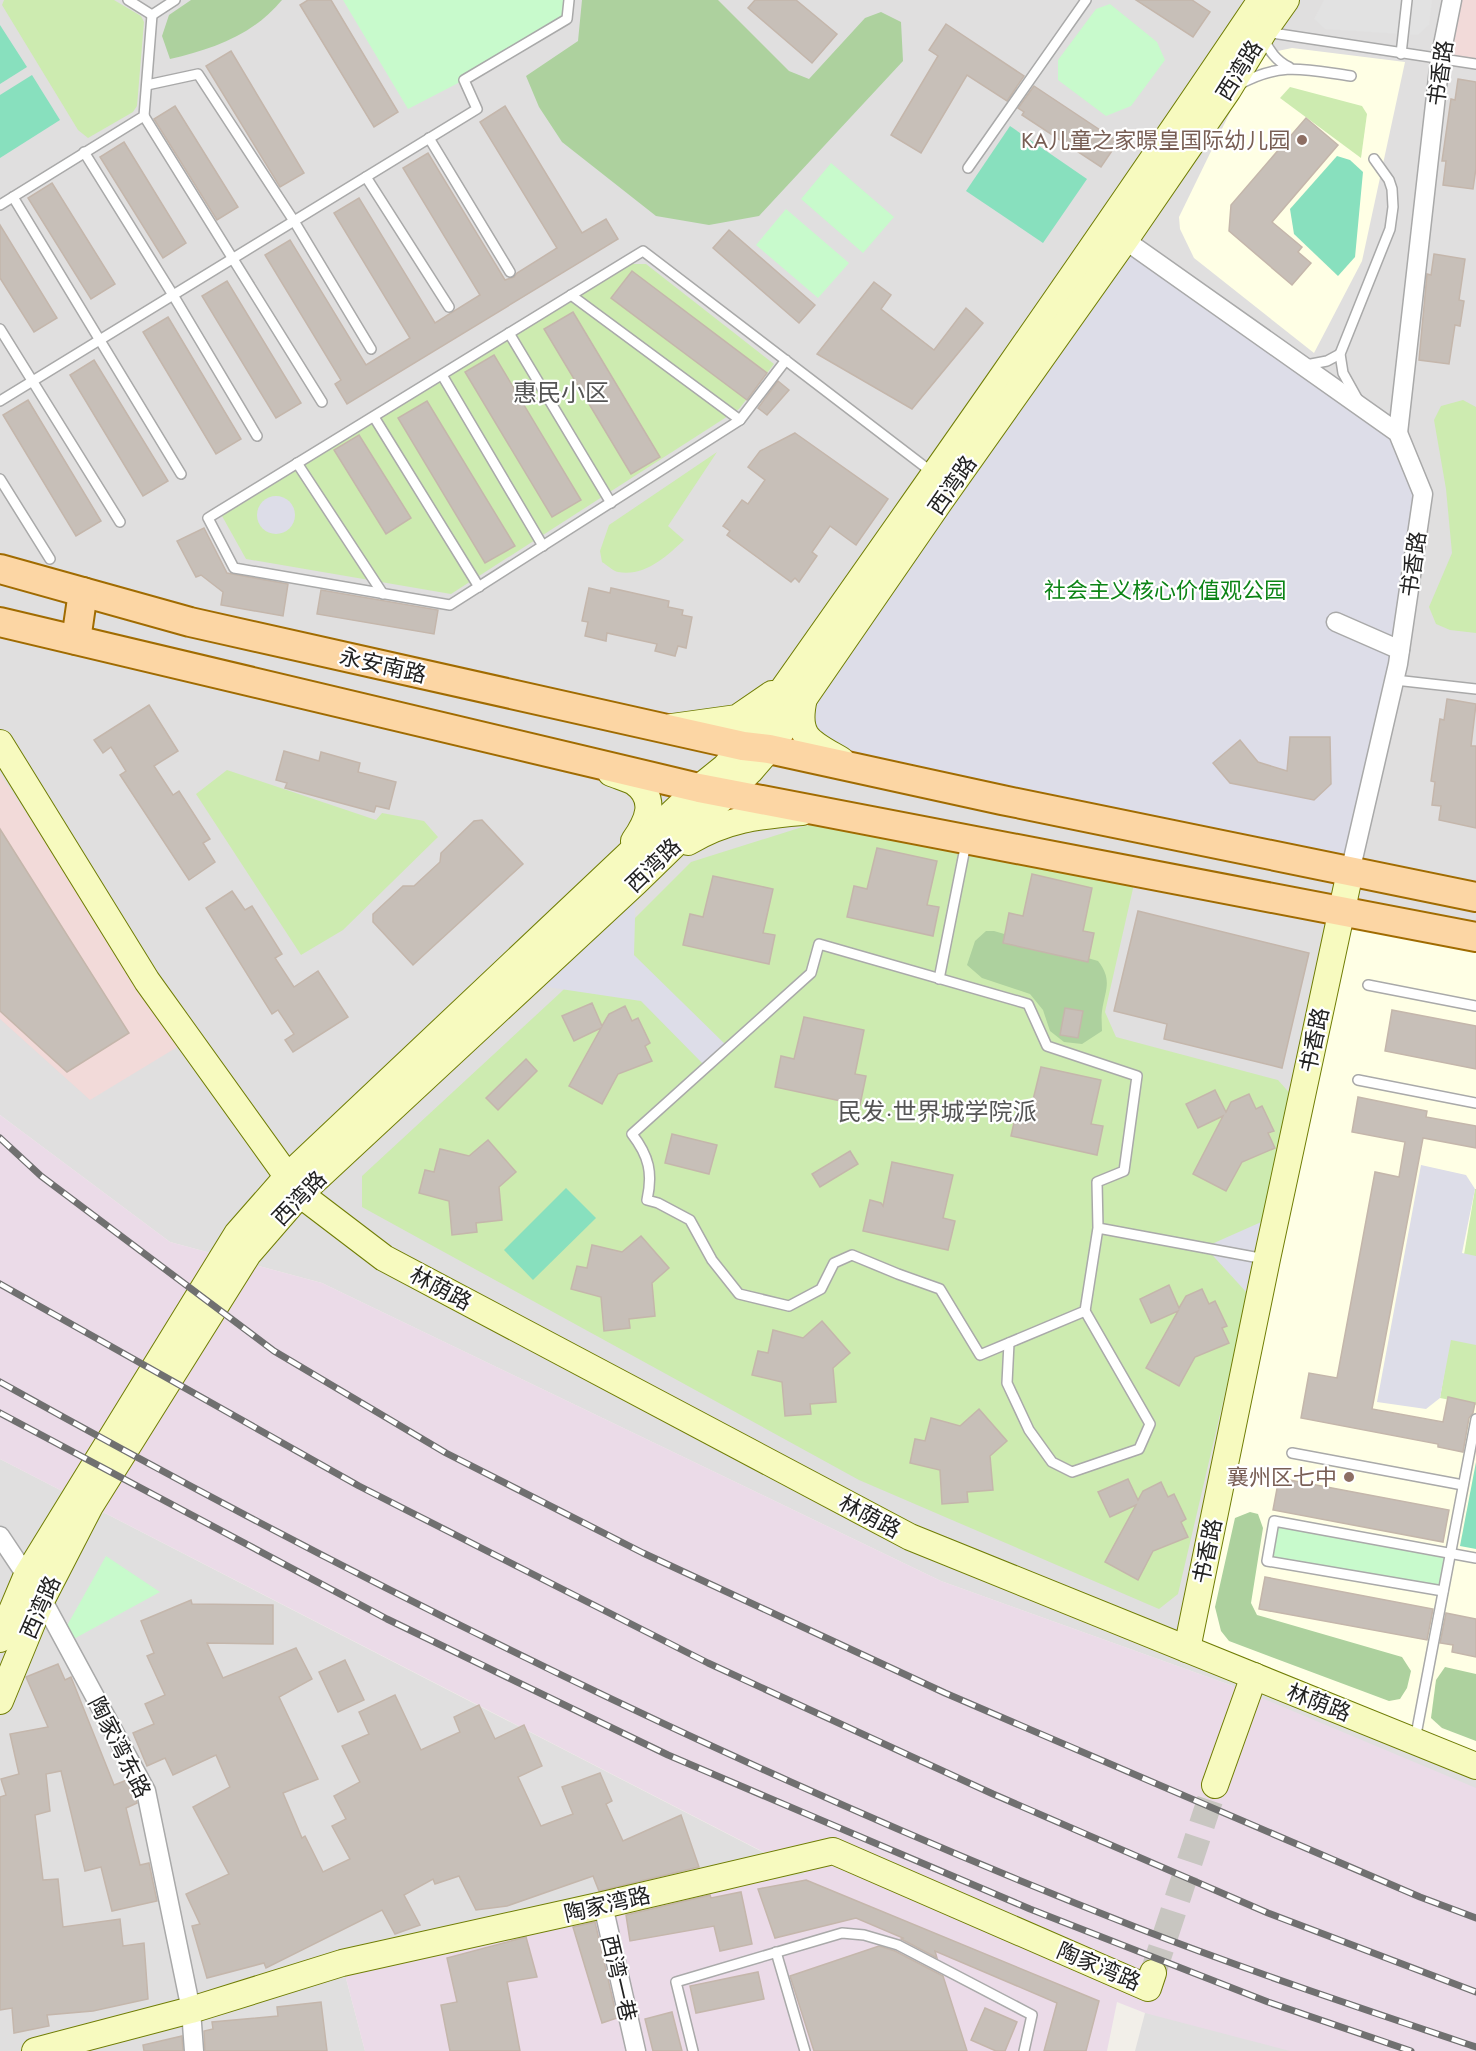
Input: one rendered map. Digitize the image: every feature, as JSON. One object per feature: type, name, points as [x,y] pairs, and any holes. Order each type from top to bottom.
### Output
[{"type":"main road","name":"西湾路","points":[[0,1701],[42,1599],[90,1506],[293,1186],[617,865],[712,791],[750,771],[756,747],[795,691],[935,474],[1118,213],[1261,0]]},
{"type":"main road","name":"西湾路","points":[[795,691],[931,514],[1125,240],[1228,90],[1286,0]]},
{"type":"main road","name":"永安南路","points":[[0,569],[190,622],[665,728],[1350,873],[1476,897]]},
{"type":"main road","points":[[76,640],[83,592]]},
{"type":"main road","name":"永安南路","points":[[0,622],[712,791],[1476,937]]},
{"type":"main road","points":[[665,728],[737,718],[795,691],[803,731],[811,743],[855,768]]},
{"type":"main road","name":"林荫路","points":[[0,743],[147,981],[293,1186],[384,1258],[910,1537],[1476,1766]]},
{"type":"main road","points":[[584,761],[634,782],[647,796],[649,814],[617,865]]},
{"type":"main road","name":"西湾路","points":[[0,1639],[27,1575],[237,1234],[657,861],[712,791]]},
{"type":"main road","points":[[657,861],[710,829],[740,819],[814,811]]},
{"type":"main road","name":"书香路","points":[[1187,1649],[1350,873]]},
{"type":"main road","points":[[1215,1785],[1254,1676]]},
{"type":"main road","name":"陶家湾路","points":[[35,2051],[191,2010],[342,1962],[603,1905],[833,1851],[1148,1988],[1153,1974]]},
{"type":"street","name":"书香路","points":[[1350,873],[1395,680],[1423,494],[1398,433],[1440,60],[1452,0]]},
{"type":"street","points":[[1125,240],[1398,433]]},
{"type":"street","points":[[1336,622],[1400,650]]},
{"type":"street","name":"陶家湾东路","points":[[0,1536],[42,1599],[146,1791],[191,2010],[194,2051]]},
{"type":"street","name":"西湾一巷","points":[[603,1905],[636,2051]]},
{"type":"lane","points":[[128,0],[152,15]]},
{"type":"lane","points":[[0,401],[477,109],[464,80],[567,19],[569,0]]},
{"type":"lane","points":[[968,168],[1086,0]]},
{"type":"lane","points":[[1401,54],[1407,0]]},
{"type":"lane","points":[[152,15],[172,1]]},
{"type":"lane","points":[[152,15],[144,116],[322,402]]},
{"type":"lane","points":[[1263,34],[1476,64]]},
{"type":"lane","points":[[1263,34],[1269,49],[1280,63],[1291,68]]},
{"type":"lane","points":[[1228,90],[1258,74],[1277,69],[1291,68],[1352,76]]},
{"type":"lane","points":[[147,85],[198,74],[294,221],[371,349]]},
{"type":"lane","points":[[0,205],[144,116]]},
{"type":"lane","points":[[429,138],[510,272]]},
{"type":"lane","points":[[84,152],[257,436]]},
{"type":"lane","points":[[1362,407],[1343,373],[1340,354],[1390,229],[1393,207],[1392,189],[1389,180],[1374,159]]},
{"type":"lane","points":[[366,177],[449,307]]},
{"type":"lane","points":[[13,197],[182,474]]},
{"type":"lane","points":[[786,360],[740,420],[450,605],[234,568],[208,518],[643,251],[786,360],[935,474]]},
{"type":"lane","points":[[571,296],[740,420]]},
{"type":"lane","points":[[0,329],[120,522]]},
{"type":"lane","points":[[510,333],[611,503]]},
{"type":"lane","points":[[1299,363],[1310,366],[1340,354]]},
{"type":"lane","points":[[442,375],[543,546]]},
{"type":"lane","points":[[374,417],[479,587]]},
{"type":"lane","points":[[297,464],[383,594]]},
{"type":"lane","points":[[0,479],[50,559]]},
{"type":"lane","points":[[1395,680],[1476,689]]},
{"type":"lane","points":[[939,979],[966,841]]},
{"type":"lane","points":[[1009,1343],[1007,1383],[1029,1430],[1052,1461],[1072,1472],[1139,1449],[1150,1424],[1084,1311],[1098,1228],[1097,1182],[1124,1171],[1137,1076],[1047,1046],[1028,1004],[819,944],[811,973],[632,1134],[643,1149],[649,1168],[650,1185],[647,1200],[658,1203],[690,1220],[712,1260],[739,1294],[789,1306],[821,1289],[834,1263],[852,1255],[940,1289],[980,1355],[1084,1311]]},
{"type":"lane","points":[[1368,985],[1476,1006]]},
{"type":"lane","points":[[1358,1080],[1476,1103]]},
{"type":"lane","points":[[1098,1228],[1267,1260]]},
{"type":"lane","points":[[1415,1741],[1476,1419]]},
{"type":"lane","points":[[1292,1453],[1463,1485]]},
{"type":"lane","points":[[1443,1591],[1268,1561],[1274,1521],[1476,1558]]},
{"type":"lane","points":[[693,2051],[676,1982],[842,1933],[864,1935],[898,1945],[1032,2014],[1024,2051]]},
{"type":"lane","points":[[776,1952],[805,2051]]},
{"type":"shaded area","points":[[0,0],[1476,0],[1476,2051],[1135,2051],[1145,2013],[1148,1988],[1233,1686],[941,1581],[322,1283],[170,1242],[0,1115]]},
{"type":"shaded area","points":[[1324,0],[1432,0],[1429,25],[1418,35],[1325,29],[1314,19]]},
{"type":"shaded area","points":[[1452,0],[1476,0],[1476,64],[1440,60]]},
{"type":"shaded area","name":"KA儿童之家暻皇国际幼儿园","points":[[1292,48],[1405,62],[1362,261],[1314,353],[1194,258],[1180,229],[1179,217],[1255,61],[1273,52]]},
{"type":"shaded area","name":"社会主义核心价值观公园","points":[[1125,240],[1398,433],[1423,494],[1350,872],[769,749]]},
{"type":"shaded area","points":[[276,496],[283,497],[289,502],[294,508],[294,522],[289,528],[283,533],[276,534],[269,533],[263,528],[258,522],[257,515],[258,508],[263,502],[269,497]]},
{"type":"shaded area","points":[[0,773],[179,1046],[90,1100],[0,1019]]},
{"type":"shaded area","points":[[636,882],[634,955],[728,1047],[706,1067],[641,1001],[527,984]]},
{"type":"shaded area","name":"襄州区七中","points":[[1342,912],[1476,937],[1476,1767],[1187,1649]]},
{"type":"shaded area","points":[[0,1115],[170,1242],[322,1283],[941,1581],[1233,1686],[1476,1788],[1476,2051],[1290,2051],[1145,2013],[1117,2002],[1107,2051],[365,2051],[342,1963],[603,1905],[806,1874],[0,1459]]},
{"type":"shaded area","points":[[1421,1165],[1466,1175],[1475,1189],[1462,1253],[1476,1256],[1476,1345],[1451,1340],[1440,1398],[1426,1409],[1377,1402]]},
{"type":"shaded area","points":[[1277,1215],[1258,1305],[1205,1247]]},
{"type":"shaded area","points":[[0,1459],[807,1875],[603,1905],[342,1963],[365,2051],[0,2051]]},
{"type":"green space","points":[[4,0],[114,0],[141,16],[144,22],[137,106],[133,112],[88,138],[78,130],[2,5]]},
{"type":"green space","points":[[191,0],[282,0],[258,23],[231,39],[170,59],[162,36],[169,15]]},
{"type":"green space","points":[[343,0],[569,0],[567,19],[464,80],[408,109]]},
{"type":"green space","points":[[582,0],[718,0],[789,71],[809,79],[865,18],[881,12],[901,22],[903,61],[759,216],[709,225],[656,216],[562,142],[539,107],[526,76],[578,41]]},
{"type":"green space","points":[[1110,4],[1157,42],[1165,60],[1131,106],[1106,116],[1058,80],[1058,60],[1096,9]]},
{"type":"green space","points":[[0,25],[27,67],[0,84]]},
{"type":"green space","points":[[32,75],[60,120],[0,158],[0,95]]},
{"type":"green space","points":[[1290,87],[1362,106],[1367,114],[1361,158],[1280,98]]},
{"type":"green space","points":[[1010,126],[1087,179],[1043,243],[966,191]]},
{"type":"green space","points":[[1337,156],[1350,160],[1363,172],[1355,257],[1338,276],[1294,234],[1290,209]]},
{"type":"green space","points":[[831,163],[894,217],[863,253],[801,199]]},
{"type":"green space","points":[[786,209],[849,263],[818,298],[756,245]]},
{"type":"green space","points":[[632,264],[646,264],[774,364],[739,409],[451,594],[246,559],[222,516]]},
{"type":"green space","points":[[1463,400],[1476,407],[1476,633],[1450,630],[1436,624],[1429,607],[1452,553],[1446,489],[1434,420],[1441,406]]},
{"type":"green space","points":[[717,452],[668,526],[684,540],[655,564],[637,571],[618,572],[602,562],[600,551],[609,525]]},
{"type":"green space","points":[[227,770],[376,820],[382,813],[424,821],[438,837],[343,930],[301,955],[196,794]]},
{"type":"green space","points":[[818,822],[1134,884],[1105,1012],[1116,1037],[1278,1080],[1294,1098],[1178,1594],[1159,1609],[859,1480],[362,1207],[362,1176],[560,993],[691,862]]},
{"type":"green space","points":[[986,931],[994,931],[1098,961],[1107,980],[1102,1031],[1082,1044],[1064,1042],[1050,1031],[1043,1010],[1030,994],[982,978],[967,965],[975,941]]},
{"type":"green space","points":[[566,1188],[596,1218],[533,1280],[504,1250]]},
{"type":"green space","points":[[1476,1189],[1476,1405],[1440,1398]]},
{"type":"green space","points":[[1476,1462],[1476,1549],[1460,1546]]},
{"type":"green space","points":[[1250,1512],[1258,1514],[1263,1528],[1251,1603],[1257,1615],[1402,1657],[1411,1671],[1407,1688],[1400,1699],[1389,1701],[1229,1641],[1221,1631],[1215,1607],[1235,1518]]},
{"type":"green space","points":[[1274,1521],[1450,1553],[1443,1591],[1267,1561]]},
{"type":"green space","points":[[106,1556],[160,1592],[70,1641],[64,1631]]},
{"type":"green space","points":[[1445,1667],[1476,1674],[1476,1741],[1442,1728],[1431,1718],[1436,1680]]},
{"type":"building","points":[[308,0],[331,0],[398,112],[374,127],[300,5]]},
{"type":"building","points":[[755,0],[796,0],[837,34],[812,63],[748,8]]},
{"type":"building","points":[[1136,0],[1192,0],[1210,12],[1193,37]]},
{"type":"building","points":[[946,24],[1024,76],[1007,101],[967,75],[921,153],[891,135],[938,56],[929,50]]},
{"type":"building","points":[[231,51],[304,173],[280,187],[206,66]]},
{"type":"building","points":[[1458,79],[1476,82],[1476,168],[1473,189],[1443,185],[1446,161],[1442,161],[1451,99],[1455,100]]},
{"type":"building","points":[[1034,86],[1118,142],[1101,167],[1022,115],[1024,112],[1018,108]]},
{"type":"building","points":[[175,106],[238,207],[217,220],[154,119]]},
{"type":"building","points":[[505,106],[582,233],[606,219],[618,239],[347,404],[335,384],[341,380],[265,255],[290,240],[366,365],[410,338],[334,213],[359,198],[435,323],[480,295],[403,168],[428,153],[505,280],[514,277],[557,248],[480,122]]},
{"type":"building","points":[[1306,118],[1338,145],[1272,222],[1302,247],[1298,252],[1311,263],[1292,285],[1229,231],[1231,205]]},
{"type":"building","points":[[124,142],[186,243],[163,258],[100,157]]},
{"type":"building","points":[[52,183],[115,284],[91,299],[28,198]]},
{"type":"building","points":[[0,225],[57,318],[34,332],[0,278]]},
{"type":"building","points":[[729,230],[815,305],[799,323],[713,248]]},
{"type":"building","points":[[1434,254],[1465,259],[1459,300],[1464,301],[1460,326],[1455,325],[1449,364],[1419,360],[1427,274],[1431,275]]},
{"type":"building","points":[[632,271],[767,373],[747,400],[611,298]]},
{"type":"building","points":[[227,281],[301,403],[276,418],[202,296]]},
{"type":"building","points":[[874,282],[891,295],[881,309],[934,350],[966,308],[983,323],[912,409],[817,354]]},
{"type":"building","points":[[573,312],[660,457],[631,474],[544,329]]},
{"type":"building","points":[[168,317],[241,439],[216,454],[143,332]]},
{"type":"building","points":[[494,355],[581,500],[552,517],[465,372]]},
{"type":"building","points":[[94,360],[168,481],[143,496],[70,375]]},
{"type":"building","points":[[778,381],[789,390],[767,415],[758,408]]},
{"type":"building","points":[[28,400],[101,521],[76,536],[3,415]]},
{"type":"building","points":[[427,401],[515,546],[485,563],[398,418]]},
{"type":"building","points":[[795,433],[888,499],[856,545],[830,526],[812,552],[817,556],[799,582],[795,578],[791,582],[727,535],[730,531],[723,526],[742,500],[748,504],[765,480],[748,467],[760,451]]},
{"type":"building","points":[[359,435],[411,518],[386,534],[334,450]]},
{"type":"building","points":[[204,528],[227,573],[288,584],[283,616],[221,605],[223,592],[201,575],[196,577],[177,541]]},
{"type":"building","points":[[589,588],[610,593],[611,588],[669,601],[668,607],[683,610],[682,615],[692,617],[686,648],[678,646],[675,656],[655,651],[657,644],[607,633],[606,641],[585,636],[588,622],[582,621]]},
{"type":"building","points":[[321,590],[438,610],[434,634],[317,614]]},
{"type":"building","points":[[1447,699],[1476,704],[1471,746],[1476,746],[1476,828],[1439,820],[1441,806],[1432,805],[1435,782],[1431,781],[1440,719],[1444,720]]},
{"type":"building","points":[[149,705],[178,751],[154,766],[173,795],[179,791],[210,839],[203,843],[215,862],[189,880],[120,775],[126,771],[111,747],[103,753],[94,740]]},
{"type":"building","points":[[1290,737],[1330,737],[1331,784],[1314,800],[1230,783],[1213,763],[1240,740],[1258,762],[1287,771]]},
{"type":"building","points":[[284,751],[319,761],[321,752],[360,763],[358,772],[396,782],[389,809],[376,806],[374,812],[285,788],[287,783],[276,780]]},
{"type":"building","points":[[482,820],[523,864],[413,965],[373,922],[373,914],[403,886],[414,886],[440,862],[441,853],[474,821]]},
{"type":"building","points":[[0,829],[129,1033],[67,1072],[0,1011]]},
{"type":"building","points":[[877,848],[937,861],[927,905],[939,907],[933,936],[847,917],[854,886],[867,889]]},
{"type":"building","points":[[1032,874],[1092,888],[1083,931],[1094,933],[1088,962],[1003,943],[1009,913],[1023,916]]},
{"type":"building","points":[[713,876],[773,889],[763,933],[775,935],[769,964],[683,945],[690,914],[703,917]]},
{"type":"building","points":[[232,891],[245,910],[252,906],[282,954],[275,958],[294,987],[318,971],[348,1017],[293,1052],[285,1040],[294,1034],[278,1010],[272,1014],[206,908]]},
{"type":"building","points":[[1138,911],[1309,953],[1282,1068],[1164,1039],[1167,1024],[1114,1011]]},
{"type":"building","points":[[592,1003],[602,1026],[609,1014],[625,1006],[632,1021],[638,1018],[650,1043],[645,1046],[652,1061],[618,1074],[602,1104],[569,1086],[601,1028],[574,1041],[562,1016]]},
{"type":"building","points":[[1065,1008],[1083,1011],[1078,1038],[1060,1035]]},
{"type":"building","points":[[1392,1010],[1476,1026],[1476,1069],[1385,1051]]},
{"type":"building","points":[[804,1017],[864,1030],[855,1074],[866,1076],[860,1105],[775,1087],[781,1056],[794,1059]]},
{"type":"building","points":[[526,1059],[537,1071],[498,1110],[486,1098]]},
{"type":"building","points":[[1041,1067],[1101,1080],[1091,1124],[1103,1126],[1097,1155],[1011,1136],[1018,1105],[1031,1108]]},
{"type":"building","points":[[1215,1090],[1226,1112],[1231,1102],[1249,1094],[1256,1109],[1262,1106],[1274,1131],[1268,1133],[1275,1148],[1242,1162],[1226,1191],[1193,1174],[1223,1116],[1198,1128],[1186,1104]]},
{"type":"building","points":[[1358,1097],[1427,1111],[1426,1117],[1476,1126],[1476,1148],[1423,1138],[1372,1409],[1443,1422],[1448,1397],[1475,1403],[1473,1413],[1469,1418],[1463,1452],[1438,1447],[1438,1444],[1301,1418],[1309,1373],[1337,1378],[1375,1172],[1399,1177],[1405,1142],[1352,1132]]},
{"type":"building","points":[[672,1134],[717,1145],[709,1174],[665,1163]]},
{"type":"building","points":[[488,1140],[516,1172],[499,1187],[502,1220],[476,1223],[477,1232],[452,1235],[449,1201],[419,1193],[425,1170],[434,1172],[440,1149],[469,1156]]},
{"type":"building","points":[[850,1151],[858,1164],[820,1187],[812,1174]]},
{"type":"building","points":[[892,1162],[953,1175],[943,1218],[955,1221],[948,1250],[863,1231],[870,1200],[881,1203],[883,1206]]},
{"type":"building","points":[[641,1236],[669,1268],[652,1283],[655,1316],[629,1319],[630,1328],[604,1331],[601,1297],[571,1289],[577,1266],[587,1268],[592,1245],[622,1252]]},
{"type":"building","points":[[1169,1285],[1179,1308],[1186,1296],[1202,1289],[1209,1304],[1215,1301],[1227,1326],[1222,1328],[1229,1343],[1195,1357],[1179,1386],[1146,1368],[1178,1311],[1151,1323],[1140,1299]]},
{"type":"building","points":[[822,1321],[850,1353],[833,1368],[836,1402],[810,1404],[811,1414],[785,1416],[782,1382],[752,1375],[758,1351],[768,1353],[773,1330],[803,1338]]},
{"type":"building","points":[[979,1409],[1007,1441],[990,1456],[993,1490],[967,1492],[968,1502],[942,1504],[940,1470],[910,1463],[915,1439],[925,1441],[931,1418],[960,1426]]},
{"type":"building","points":[[1279,1478],[1449,1510],[1443,1542],[1273,1510]]},
{"type":"building","points":[[1128,1479],[1138,1500],[1143,1491],[1161,1482],[1168,1497],[1174,1494],[1186,1519],[1181,1522],[1188,1537],[1153,1551],[1138,1580],[1105,1562],[1136,1505],[1110,1517],[1098,1492]]},
{"type":"building","points":[[1265,1577],[1433,1609],[1427,1640],[1259,1609]]},
{"type":"building","points":[[191,1600],[192,1604],[273,1605],[273,1644],[207,1643],[223,1678],[296,1648],[312,1679],[279,1697],[318,1779],[283,1793],[302,1838],[305,1836],[323,1872],[350,1859],[332,1826],[346,1819],[334,1796],[360,1782],[342,1746],[369,1734],[359,1712],[395,1695],[421,1750],[460,1732],[454,1717],[479,1705],[495,1739],[524,1725],[542,1766],[518,1777],[541,1826],[573,1814],[562,1787],[600,1773],[612,1801],[606,1804],[623,1841],[681,1815],[699,1867],[599,1891],[593,1876],[507,1906],[476,1910],[459,1876],[435,1884],[433,1879],[404,1895],[420,1925],[395,1934],[382,1910],[266,1968],[264,1963],[207,1978],[192,1926],[200,1924],[186,1894],[229,1874],[193,1807],[230,1787],[216,1755],[173,1775],[165,1758],[147,1766],[133,1733],[154,1724],[145,1704],[165,1695],[147,1656],[154,1653],[141,1621]]},
{"type":"building","points":[[1446,1613],[1476,1619],[1476,1657],[1452,1652],[1453,1645],[1440,1643]]},
{"type":"building","points":[[345,1660],[364,1700],[338,1712],[319,1672]]},
{"type":"building","points":[[58,1664],[65,1680],[71,1677],[114,1785],[127,1780],[135,1795],[137,1803],[126,1808],[140,1865],[149,1863],[157,1901],[112,1911],[101,1867],[85,1871],[61,1771],[46,1774],[50,1811],[35,1815],[43,1880],[58,1879],[63,1927],[120,1919],[123,1946],[144,1943],[148,1999],[93,2011],[47,2015],[49,2026],[14,2033],[12,2008],[0,2010],[0,1797],[6,1795],[1,1779],[19,1774],[10,1734],[48,1727],[26,1677]]},
{"type":"building","points":[[806,1880],[1099,2001],[1086,2051],[1044,2051],[1057,2003],[935,1951],[937,1958],[901,1939],[903,1938],[856,1918],[775,1938],[758,1889]]},
{"type":"building","points":[[741,1892],[752,1944],[720,1951],[714,1926],[630,1941],[626,1915],[710,1895],[711,1898]]},
{"type":"building","points":[[595,1922],[617,2018],[602,2023],[573,1927]]},
{"type":"building","points":[[526,1937],[537,1977],[507,1982],[520,2051],[450,2051],[441,2005],[457,2002],[447,1958]]},
{"type":"building","points":[[879,1946],[895,1951],[943,1976],[967,2051],[814,2051],[790,1976]]},
{"type":"building","points":[[758,1972],[764,1999],[696,2013],[690,1986]]},
{"type":"building","points":[[321,2002],[327,2051],[205,2051],[204,2031],[213,2029],[212,2022],[278,2016],[277,2007]]},
{"type":"building","points":[[985,2008],[1017,2022],[1005,2051],[996,2051],[971,2040]]},
{"type":"building","points":[[672,2012],[682,2051],[653,2051],[645,2019]]},
{"type":"building","points":[[182,2036],[183,2051],[144,2051],[143,2045]]},
{"type":"tunnel","points":[[1153,1973],[1215,1785]]},
{"type":"railway","points":[[0,1138],[41,1176],[274,1351],[446,1453],[643,1553],[945,1693],[1420,1897],[1476,1918]]},
{"type":"railway","points":[[0,1284],[359,1486],[708,1663],[993,1794],[1268,1913],[1476,1992]]},
{"type":"railway","points":[[0,1382],[138,1458],[418,1604],[702,1742],[846,1807],[1138,1928],[1264,1975],[1476,2047]]},
{"type":"railway","points":[[0,1413],[387,1619],[668,1755],[1030,1909],[1268,2002],[1411,2051]]},
{"type":"place","name":"KA儿童之家暻皇国际幼儿园","points":[[1302,140]]},
{"type":"place","name":"襄州区七中","points":[[1349,1477]]},
{"type":"district","name":"惠民小区","points":[[561,392]]},
{"type":"district","name":"民发·世界城学院派","points":[[937,1111]]}]
